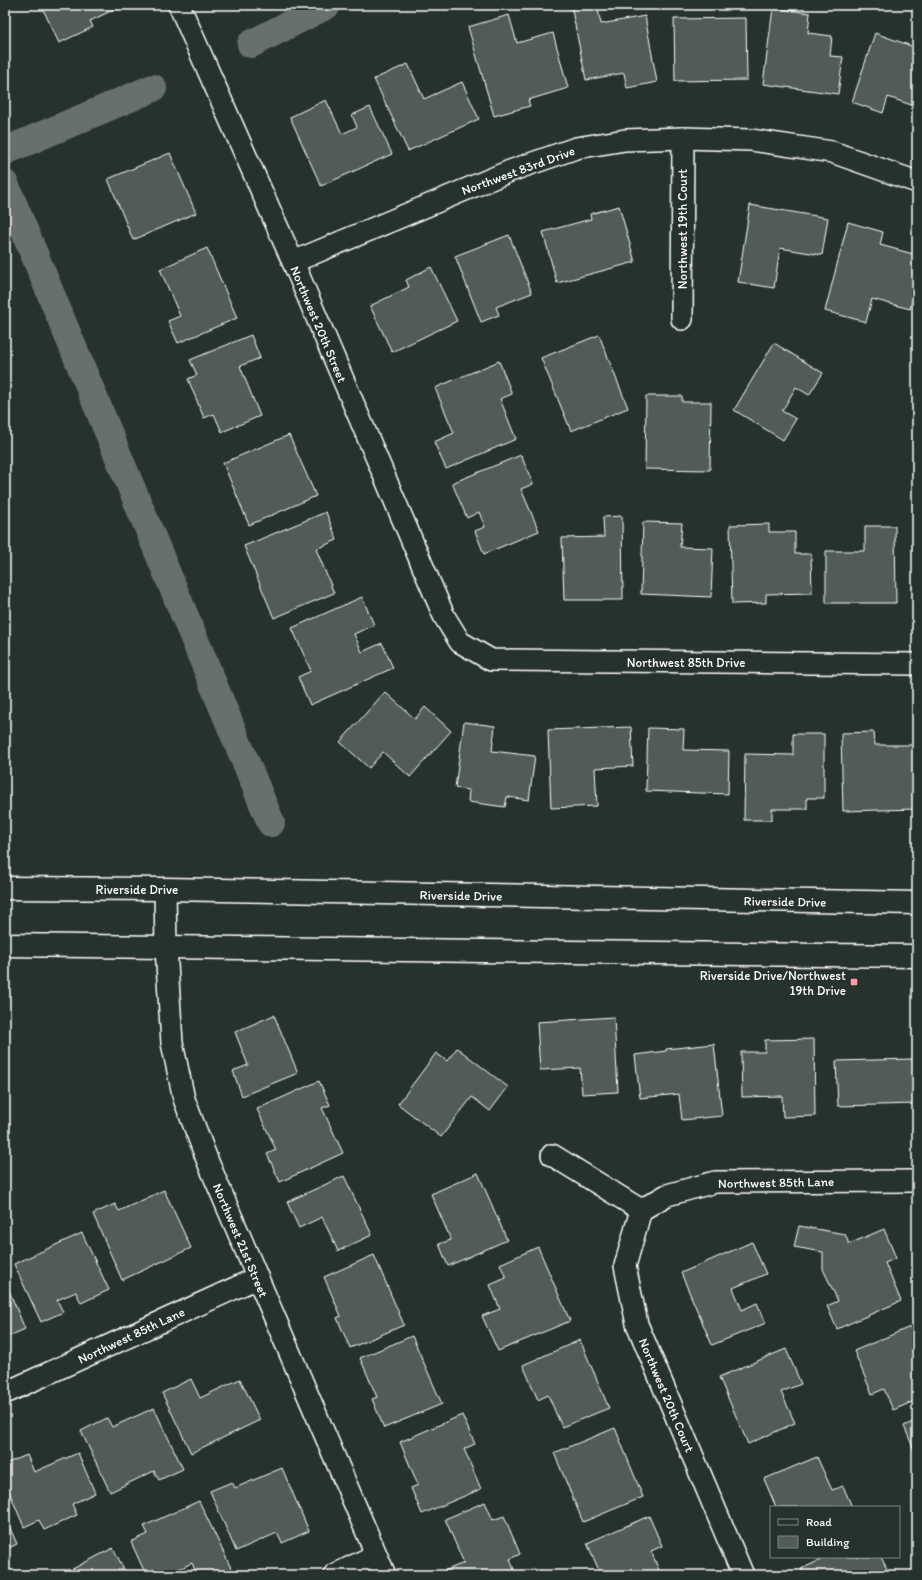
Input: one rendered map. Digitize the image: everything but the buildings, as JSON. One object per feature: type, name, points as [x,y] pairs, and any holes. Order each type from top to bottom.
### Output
[{"type":"street","name":"Northwest 20th Street","points":[[179,5],[293,262],[444,616],[460,642]]},
{"type":"street","name":"Northwest 83rd Drive","points":[[293,262],[510,170],[576,148],[625,140],[683,138],[750,140],[832,152],[917,182]]},
{"type":"street","name":"Northwest 19th Court","points":[[682,319],[683,138]]},
{"type":"street","name":"Northwest 85th Drive","points":[[460,642],[491,660],[917,664]]},
{"type":"street","name":"Riverside Drive","points":[[5,888],[165,889],[917,903]]},
{"type":"street","name":"Northwest 21st Street","points":[[165,889],[166,948],[172,1043],[184,1099],[208,1162],[385,1575]]},
{"type":"street","points":[[5,945],[166,948],[695,952],[917,956]]},
{"type":"street","points":[[552,1155],[642,1210]]},
{"type":"street","name":"Northwest 85th Lane","points":[[642,1210],[667,1195],[714,1182],[917,1181]]},
{"type":"street","name":"Northwest 20th Court","points":[[642,1210],[625,1266],[637,1324],[743,1575]]},
{"type":"street","name":"Northwest 85th Lane","points":[[5,1393],[257,1278]]},
{"type":"street","points":[[334,1575],[376,1555]]},
{"type":"waterway","points":[[251,44],[327,5]]},
{"type":"waterway","points":[[5,151],[153,88]]},
{"type":"waterway","points":[[5,184],[271,823]]},
{"type":"place","name":"Riverside Drive/Northwest 19th Drive","points":[[854,982]]}]
